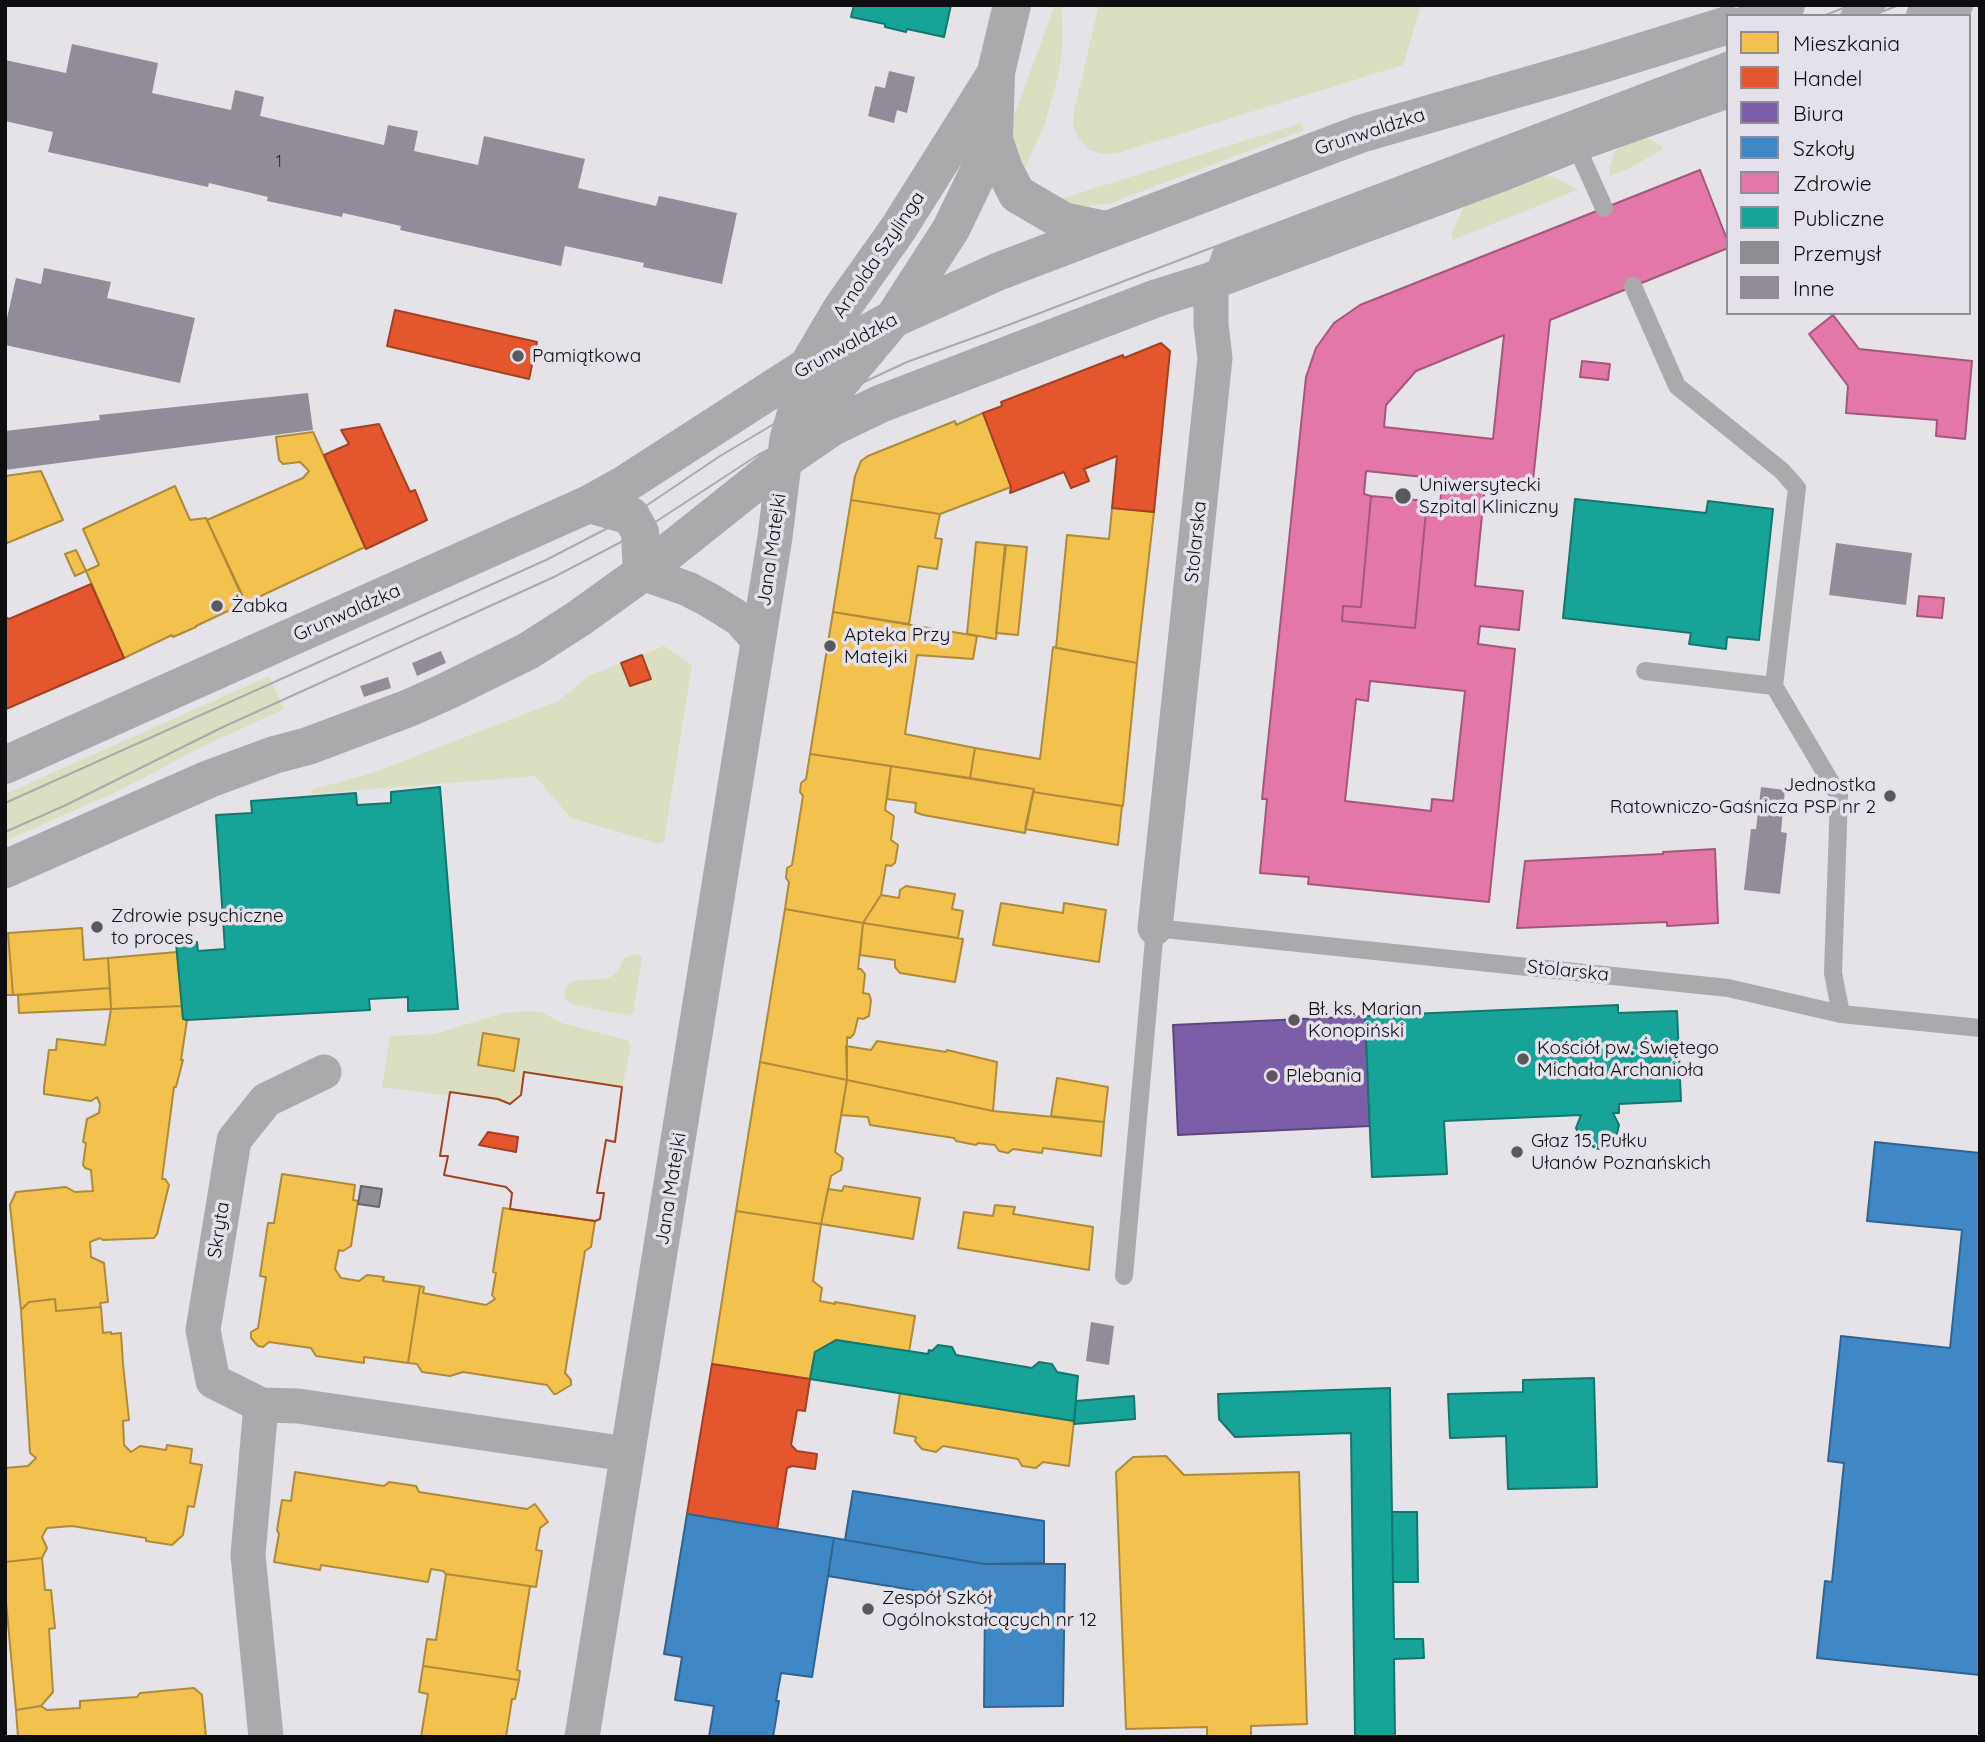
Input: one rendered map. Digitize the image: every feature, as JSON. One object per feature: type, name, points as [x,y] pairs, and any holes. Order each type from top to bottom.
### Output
[{"type":"street","name":"Arnolda Szylinga","points":[[784,460],[826,399],[893,318],[951,229],[994,140],[996,72],[1012,5]]},
{"type":"street","points":[[1761,14],[1786,5]]},
{"type":"street","points":[[1931,14],[1954,5]]},
{"type":"street","name":"Grunwaldzka","points":[[5,765],[589,504],[625,484],[808,366],[893,318],[997,272],[1360,134],[1726,26]]},
{"type":"street","name":"Arnolda Szylinga","points":[[784,460],[791,423],[808,366],[842,308],[898,229],[996,72]]},
{"type":"street","points":[[5,869],[209,779],[378,720],[447,691],[528,651],[642,573],[784,460],[832,427],[880,404],[1157,298],[1212,281],[1575,143],[1726,90]]},
{"type":"street","points":[[994,140],[1004,169],[1017,194],[1063,221],[1106,230]]},
{"type":"street","name":"Stolarska","points":[[1155,928],[1215,358],[1211,325],[1212,281]]},
{"type":"street","name":"Jana Matejki","points":[[582,1737],[775,537],[784,460]]},
{"type":"street","points":[[589,504],[631,516],[640,532],[642,573]]},
{"type":"street","name":"Jana Matejki","points":[[642,573],[688,589],[709,600],[740,619],[758,640]]},
{"type":"street","name":"Skryta","points":[[324,1072],[265,1100],[233,1140],[203,1330],[214,1381],[261,1405],[298,1406],[627,1454]]},
{"type":"street","points":[[261,1405],[248,1555],[266,1737]]},
{"type":"lane","points":[[1854,14],[1877,5]]},
{"type":"lane","points":[[1212,281],[1221,254],[1726,62]]},
{"type":"lane","points":[[1575,143],[1604,208]]},
{"type":"lane","points":[[1633,286],[1677,386],[1782,471],[1797,488],[1774,685],[1839,796],[1833,973],[1841,1014]]},
{"type":"lane","points":[[1645,671],[1774,685]]},
{"type":"lane","name":"Stolarska","points":[[1124,1276],[1155,928],[1728,988],[1841,1014],[1980,1028]]},
{"type":"green space","points":[[1055,5],[1061,5],[1063,30],[1058,77],[1045,123],[1023,173],[1013,147],[1013,118]]},
{"type":"green space","points":[[1099,5],[1421,5],[1403,65],[1118,153],[1104,154],[1089,150],[1079,140],[1073,126],[1074,111]]},
{"type":"green space","points":[[1301,123],[1304,130],[1111,203],[1082,207],[1054,201]]},
{"type":"green space","points":[[1644,137],[1663,149],[1610,176],[1609,168],[1615,151]]},
{"type":"green space","points":[[1535,177],[1557,178],[1577,190],[1453,240],[1451,235],[1464,206]]},
{"type":"green space","points":[[664,646],[692,665],[664,841],[659,844],[571,818],[535,776],[312,794],[311,790],[375,772],[558,701],[590,675],[621,663],[630,686],[650,679],[642,655]]},
{"type":"green space","points":[[269,676],[284,709],[204,746],[118,791],[5,841],[5,794]]},
{"type":"green space","points":[[638,954],[642,958],[633,1013],[630,1016],[567,1001],[564,996],[569,983],[606,979],[618,971],[624,958]]},
{"type":"green space","points":[[503,1013],[543,1013],[562,1023],[627,1040],[631,1046],[622,1087],[524,1072],[521,1095],[510,1104],[450,1092],[449,1096],[382,1087],[390,1036],[435,1034]]},
{"type":"building: Mieszkania","points":[[983,413],[1011,487],[940,514],[851,500],[855,476],[861,461],[868,456],[955,421],[956,425]]},
{"type":"building: Mieszkania","points":[[313,432],[365,547],[246,603],[207,520],[303,478],[309,471],[300,462],[283,464],[279,460],[276,437]]},
{"type":"building: Mieszkania","points":[[41,471],[63,520],[7,543],[5,476]]},
{"type":"building: Mieszkania","points":[[175,486],[190,520],[206,518],[245,603],[124,658],[86,571],[99,565],[83,529]]},
{"type":"building: Mieszkania","points":[[851,500],[940,514],[935,538],[942,539],[937,569],[918,566],[909,624],[833,612]]},
{"type":"building: Mieszkania","points":[[1112,508],[1154,512],[1137,663],[1056,648],[1067,535],[1109,539]]},
{"type":"building: Mieszkania","points":[[976,542],[1005,545],[996,639],[967,634]]},
{"type":"building: Mieszkania","points":[[1006,545],[1027,547],[1018,635],[996,633]]},
{"type":"building: Mieszkania","points":[[76,550],[86,571],[75,576],[65,554]]},
{"type":"building: Mieszkania","points":[[833,612],[977,636],[973,659],[917,655],[905,734],[975,748],[970,778],[810,754]]},
{"type":"building: Mieszkania","points":[[1053,647],[1137,663],[1123,806],[1033,792],[1034,789],[970,778],[975,748],[1040,759]]},
{"type":"building: Mieszkania","points":[[810,754],[891,766],[885,810],[894,816],[891,840],[898,845],[895,863],[886,865],[881,895],[863,923],[785,909],[789,882],[786,878],[787,868],[792,865],[803,796],[800,792],[801,783],[806,779]]},
{"type":"building: Mieszkania","points":[[891,766],[1034,789],[1025,833],[923,815],[915,812],[916,803],[887,799]]},
{"type":"building: Mieszkania","points":[[1033,792],[1122,806],[1118,845],[1025,829]]},
{"type":"building: Mieszkania","points":[[906,886],[955,894],[952,909],[963,911],[958,938],[863,923],[881,895],[899,898],[900,890]]},
{"type":"building: Mieszkania","points":[[1001,903],[1063,913],[1064,903],[1106,910],[1099,962],[993,945]]},
{"type":"building: Mieszkania","points":[[785,909],[863,923],[858,969],[865,974],[863,993],[869,994],[871,1000],[869,1016],[858,1018],[854,1034],[850,1038],[847,1037],[847,1080],[760,1062]]},
{"type":"building: Mieszkania","points":[[863,923],[963,939],[955,982],[900,973],[895,967],[895,960],[860,955]]},
{"type":"building: Mieszkania","points":[[82,928],[84,960],[108,958],[110,988],[13,995],[8,933]]},
{"type":"building: Mieszkania","points":[[5,933],[8,933],[13,995],[5,995]]},
{"type":"building: Mieszkania","points":[[177,952],[182,1006],[111,1009],[108,958]]},
{"type":"building: Mieszkania","points":[[110,988],[111,1009],[19,1013],[18,995]]},
{"type":"building: Mieszkania","points":[[182,1006],[183,1019],[187,1020],[183,1060],[174,1087],[162,1179],[169,1185],[157,1234],[154,1238],[100,1238],[90,1242],[91,1257],[104,1263],[108,1302],[100,1303],[101,1307],[56,1311],[55,1299],[29,1302],[21,1310],[10,1205],[16,1192],[66,1187],[75,1192],[93,1191],[91,1170],[83,1165],[86,1143],[83,1142],[87,1119],[99,1113],[100,1104],[97,1097],[91,1101],[44,1094],[49,1050],[56,1050],[57,1039],[105,1045],[111,1009]]},
{"type":"building: Mieszkania","points":[[483,1033],[519,1039],[514,1071],[478,1065]]},
{"type":"building: Mieszkania","points":[[877,1041],[946,1052],[947,1050],[997,1062],[993,1111],[847,1080],[846,1046],[871,1050]]},
{"type":"building: Mieszkania","points":[[760,1062],[847,1080],[835,1152],[843,1158],[841,1170],[831,1176],[821,1224],[736,1211]]},
{"type":"building: Mieszkania","points":[[1057,1078],[1108,1087],[1104,1122],[1051,1116]]},
{"type":"building: Mieszkania","points":[[847,1080],[993,1111],[1104,1122],[1101,1156],[1043,1148],[1042,1153],[1013,1149],[1008,1153],[999,1151],[995,1145],[976,1145],[956,1141],[954,1138],[870,1125],[868,1117],[841,1115]]},
{"type":"building: Mieszkania","points":[[282,1174],[355,1185],[353,1200],[358,1201],[351,1246],[343,1251],[339,1250],[335,1269],[341,1278],[359,1281],[367,1275],[384,1277],[383,1281],[420,1286],[408,1363],[364,1357],[364,1363],[316,1356],[311,1348],[269,1342],[263,1347],[258,1346],[251,1338],[251,1332],[258,1328],[266,1277],[260,1276],[268,1223],[274,1223]]},
{"type":"building: Mieszkania","points":[[844,1186],[920,1198],[913,1239],[821,1224],[828,1189],[842,1191]]},
{"type":"building: Mieszkania","points":[[995,1205],[1015,1207],[1013,1214],[1093,1227],[1089,1270],[958,1248],[964,1212],[993,1216]]},
{"type":"building: Mieszkania","points":[[503,1208],[595,1221],[591,1247],[585,1251],[565,1373],[571,1380],[571,1385],[556,1394],[547,1385],[463,1372],[450,1376],[422,1372],[417,1364],[408,1363],[420,1286],[424,1287],[423,1293],[486,1305],[495,1299],[492,1295],[496,1273],[493,1272]]},
{"type":"building: Mieszkania","points":[[736,1211],[821,1224],[813,1281],[822,1288],[820,1301],[915,1316],[909,1352],[836,1340],[815,1352],[810,1379],[712,1364]]},
{"type":"building: Mieszkania","points":[[55,1299],[56,1311],[101,1307],[103,1333],[121,1333],[129,1420],[123,1421],[124,1445],[131,1452],[140,1446],[166,1450],[167,1445],[192,1449],[190,1463],[202,1465],[194,1507],[188,1506],[183,1535],[172,1545],[72,1526],[47,1528],[42,1537],[47,1548],[42,1558],[5,1562],[5,1468],[28,1466],[36,1458],[30,1453],[21,1310],[29,1302]]},
{"type":"building: Mieszkania","points":[[900,1393],[1074,1421],[1069,1466],[1043,1462],[1036,1468],[1022,1466],[1018,1459],[943,1446],[936,1452],[922,1449],[915,1441],[916,1437],[894,1433]]},
{"type":"building: Mieszkania","points":[[1166,1456],[1184,1475],[1299,1472],[1307,1724],[1251,1726],[1251,1737],[1207,1737],[1207,1727],[1126,1729],[1116,1472],[1133,1457]]},
{"type":"building: Mieszkania","points":[[295,1472],[384,1486],[389,1482],[416,1486],[419,1492],[527,1509],[535,1504],[548,1522],[540,1528],[536,1550],[542,1551],[536,1587],[446,1574],[431,1569],[428,1582],[321,1565],[320,1570],[274,1562],[282,1500],[291,1501]]},
{"type":"building: Mieszkania","points":[[42,1558],[45,1590],[51,1590],[55,1628],[49,1629],[53,1692],[41,1706],[16,1710],[5,1591],[5,1562]]},
{"type":"building: Mieszkania","points":[[446,1574],[530,1586],[517,1670],[520,1671],[519,1680],[423,1666],[427,1639],[436,1640]]},
{"type":"building: Mieszkania","points":[[423,1666],[519,1680],[515,1699],[512,1699],[506,1737],[421,1737],[428,1694],[419,1692]]},
{"type":"building: Mieszkania","points":[[194,1688],[202,1695],[206,1737],[18,1737],[16,1710],[41,1706],[47,1710],[80,1708],[80,1701],[137,1697],[140,1693]]},
{"type":"building: Handel","points":[[395,310],[537,342],[529,379],[387,346]]},
{"type":"building: Handel","points":[[1161,343],[1170,351],[1154,512],[1112,508],[1117,456],[1084,469],[1089,481],[1071,488],[1064,472],[1010,493],[1011,487],[983,413],[1002,406],[1001,402]]},
{"type":"building: Handel","points":[[379,424],[410,492],[415,490],[427,520],[366,549],[324,455],[349,444],[341,430]]},
{"type":"building: Handel","points":[[91,584],[124,658],[6,709],[5,617],[9,619]]},
{"type":"building: Handel","points":[[642,655],[651,679],[630,686],[621,663]]},
{"type":"building: Handel","points":[[524,1072],[622,1087],[615,1142],[606,1140],[597,1193],[604,1193],[600,1219],[595,1221],[510,1209],[512,1193],[506,1187],[444,1175],[448,1156],[440,1156],[450,1092],[498,1099],[510,1104],[521,1095]],"holes":[[[488,1132],[518,1137],[516,1152],[479,1145]]]},
{"type":"building: Handel","points":[[524,1072],[622,1087],[615,1142],[606,1140],[597,1193],[604,1193],[600,1219],[595,1221],[510,1209],[512,1193],[506,1187],[444,1175],[448,1156],[440,1156],[450,1092],[498,1099],[510,1104],[521,1095]]},
{"type":"building: Handel","points":[[712,1364],[810,1379],[805,1411],[797,1410],[791,1445],[797,1451],[817,1454],[815,1469],[792,1466],[787,1468],[777,1530],[687,1514]]},
{"type":"building: Biura","name":"Plebania","points":[[1365,1016],[1370,1126],[1178,1135],[1173,1025]]},
{"type":"building: Szkoły","points":[[1875,1142],[1980,1153],[1980,1675],[1817,1658],[1825,1581],[1832,1582],[1844,1463],[1828,1461],[1841,1336],[1950,1348],[1962,1230],[1867,1221]]},
{"type":"building: Szkoły","points":[[853,1491],[1044,1521],[1044,1563],[984,1564],[845,1540]]},
{"type":"building: Szkoły","points":[[687,1514],[834,1538],[812,1677],[781,1673],[773,1737],[709,1737],[714,1706],[675,1700],[682,1657],[664,1654]]},
{"type":"building: Szkoły","points":[[834,1538],[984,1564],[1065,1564],[1063,1706],[984,1707],[985,1602],[828,1576]]},
{"type":"building: Zdrowie","points":[[1700,170],[1726,237],[1726,249],[1550,320],[1532,490],[1485,485],[1475,586],[1523,591],[1519,630],[1480,626],[1478,644],[1515,649],[1489,902],[1308,884],[1309,877],[1260,873],[1267,799],[1262,799],[1306,377],[1316,348],[1334,323],[1360,305]],"holes":[[[1504,335],[1493,439],[1384,427],[1386,405],[1416,371]],[[1366,471],[1443,479],[1440,503],[1427,501],[1415,628],[1342,621],[1343,606],[1361,607],[1371,496],[1364,494]],[[1370,681],[1465,691],[1453,801],[1432,799],[1431,811],[1345,801],[1356,699],[1368,701]]]},
{"type":"building: Zdrowie","points":[[1833,315],[1859,349],[1972,361],[1965,439],[1936,436],[1937,420],[1846,413],[1848,386],[1809,334]]},
{"type":"building: Zdrowie","points":[[1582,361],[1610,364],[1608,380],[1580,377]]},
{"type":"building: Zdrowie","points":[[1371,496],[1427,501],[1415,628],[1342,621],[1343,606],[1361,607]]},
{"type":"building: Zdrowie","points":[[1919,596],[1944,598],[1942,618],[1917,616]]},
{"type":"building: Zdrowie","points":[[1715,849],[1718,923],[1667,926],[1667,922],[1517,928],[1525,861]]},
{"type":"building: Publiczne","points":[[854,5],[951,5],[944,37],[907,29],[906,32],[885,27],[885,24],[851,17]]},
{"type":"building: Publiczne","points":[[1575,499],[1706,513],[1708,501],[1773,509],[1759,640],[1727,637],[1726,649],[1689,644],[1691,633],[1563,618]]},
{"type":"building: Publiczne","points":[[440,787],[458,1009],[408,1011],[408,997],[369,999],[370,1010],[183,1019],[176,943],[197,942],[198,951],[225,949],[216,815],[252,813],[251,801],[356,793],[357,805],[391,803],[391,792]]},
{"type":"building: Publiczne","name":"Kościół pw. Świętego Michała Archanioła","points":[[1618,1005],[1618,1013],[1677,1011],[1681,1101],[1619,1104],[1619,1113],[1613,1113],[1619,1125],[1616,1138],[1612,1144],[1599,1149],[1586,1145],[1581,1140],[1576,1128],[1581,1115],[1444,1121],[1447,1174],[1372,1177],[1365,1016]]},
{"type":"building: Publiczne","points":[[836,1340],[928,1354],[929,1350],[932,1351],[938,1345],[952,1347],[956,1355],[1032,1368],[1039,1362],[1052,1364],[1057,1372],[1078,1376],[1074,1421],[810,1379],[815,1352]]},
{"type":"building: Publiczne","points":[[1594,1378],[1597,1487],[1508,1489],[1506,1436],[1450,1438],[1448,1394],[1523,1392],[1523,1380]]},
{"type":"building: Publiczne","points":[[1390,1388],[1394,1639],[1423,1639],[1424,1658],[1394,1659],[1395,1737],[1355,1737],[1351,1433],[1235,1437],[1219,1419],[1218,1394]]},
{"type":"building: Publiczne","points":[[1134,1396],[1135,1419],[1074,1424],[1076,1401]]},
{"type":"building: Publiczne","points":[[1392,1512],[1417,1512],[1418,1582],[1393,1582]]},
{"type":"building: Przemysł","points":[[361,1186],[382,1189],[379,1207],[358,1204]]},
{"type":"building: Inne","points":[[72,44],[158,63],[152,93],[231,110],[235,90],[264,97],[260,116],[384,145],[388,125],[418,131],[414,151],[478,165],[484,136],[585,159],[578,188],[656,206],[659,196],[737,213],[722,284],[565,246],[561,266],[400,230],[401,226],[343,213],[342,217],[267,201],[268,197],[209,183],[208,187],[48,152],[53,132],[5,121],[5,60],[66,73]]},
{"type":"building: Inne","points":[[889,71],[915,77],[907,113],[897,110],[894,123],[868,116],[875,86],[885,88]]},
{"type":"building: Inne","points":[[44,268],[111,282],[107,298],[195,318],[180,383],[5,345],[5,327],[16,278],[41,284]]},
{"type":"building: Inne","points":[[308,393],[313,430],[5,470],[5,431],[100,420],[99,415]]},
{"type":"building: Inne","points":[[1836,543],[1912,553],[1906,605],[1829,595]]},
{"type":"building: Inne","points":[[441,651],[446,663],[417,676],[412,663]]},
{"type":"building: Inne","points":[[388,677],[391,688],[364,697],[360,686]]},
{"type":"building: Inne","points":[[1761,787],[1785,790],[1781,832],[1787,833],[1780,894],[1744,890],[1751,829],[1756,829]]},
{"type":"building: Inne","points":[[1091,1322],[1114,1326],[1109,1365],[1086,1361]]},
{"type":"tram line","points":[[1828,14],[1851,5]]},
{"type":"tram line","points":[[1876,14],[1899,5]]},
{"type":"tram line","points":[[5,803],[546,560],[631,516],[720,456],[774,424],[907,362],[1726,53]]},
{"type":"tram line","points":[[5,832],[66,805],[223,727],[554,577],[640,532],[758,455],[869,399],[1001,346],[1726,71]]},
{"type":"place","name":"Pamiątkowa","points":[[518,356]]},
{"type":"place","name":"Uniwersytecki Szpital Kliniczny","points":[[1403,496]]},
{"type":"place","name":"Żabka","points":[[217,606]]},
{"type":"place","name":"Apteka Przy Matejki","points":[[830,646]]},
{"type":"place","name":"Jednostka Ratowniczo-Gaśnicza PSP nr 2","points":[[1890,796]]},
{"type":"place","name":"Zdrowie psychiczne to proces","points":[[97,927]]},
{"type":"place","name":"Bł. ks. Marian Konopiński","points":[[1294,1020]]},
{"type":"place","name":"Kościół pw. Świętego Michała Archanioła","points":[[1523,1059]]},
{"type":"place","name":"Plebania","points":[[1272,1076]]},
{"type":"place","name":"Głaz 15. Pułku Ułanów Poznańskich","points":[[1517,1152]]},
{"type":"place","name":"Zespół Szkół Ogólnokstałcących nr 12","points":[[868,1609]]}]
